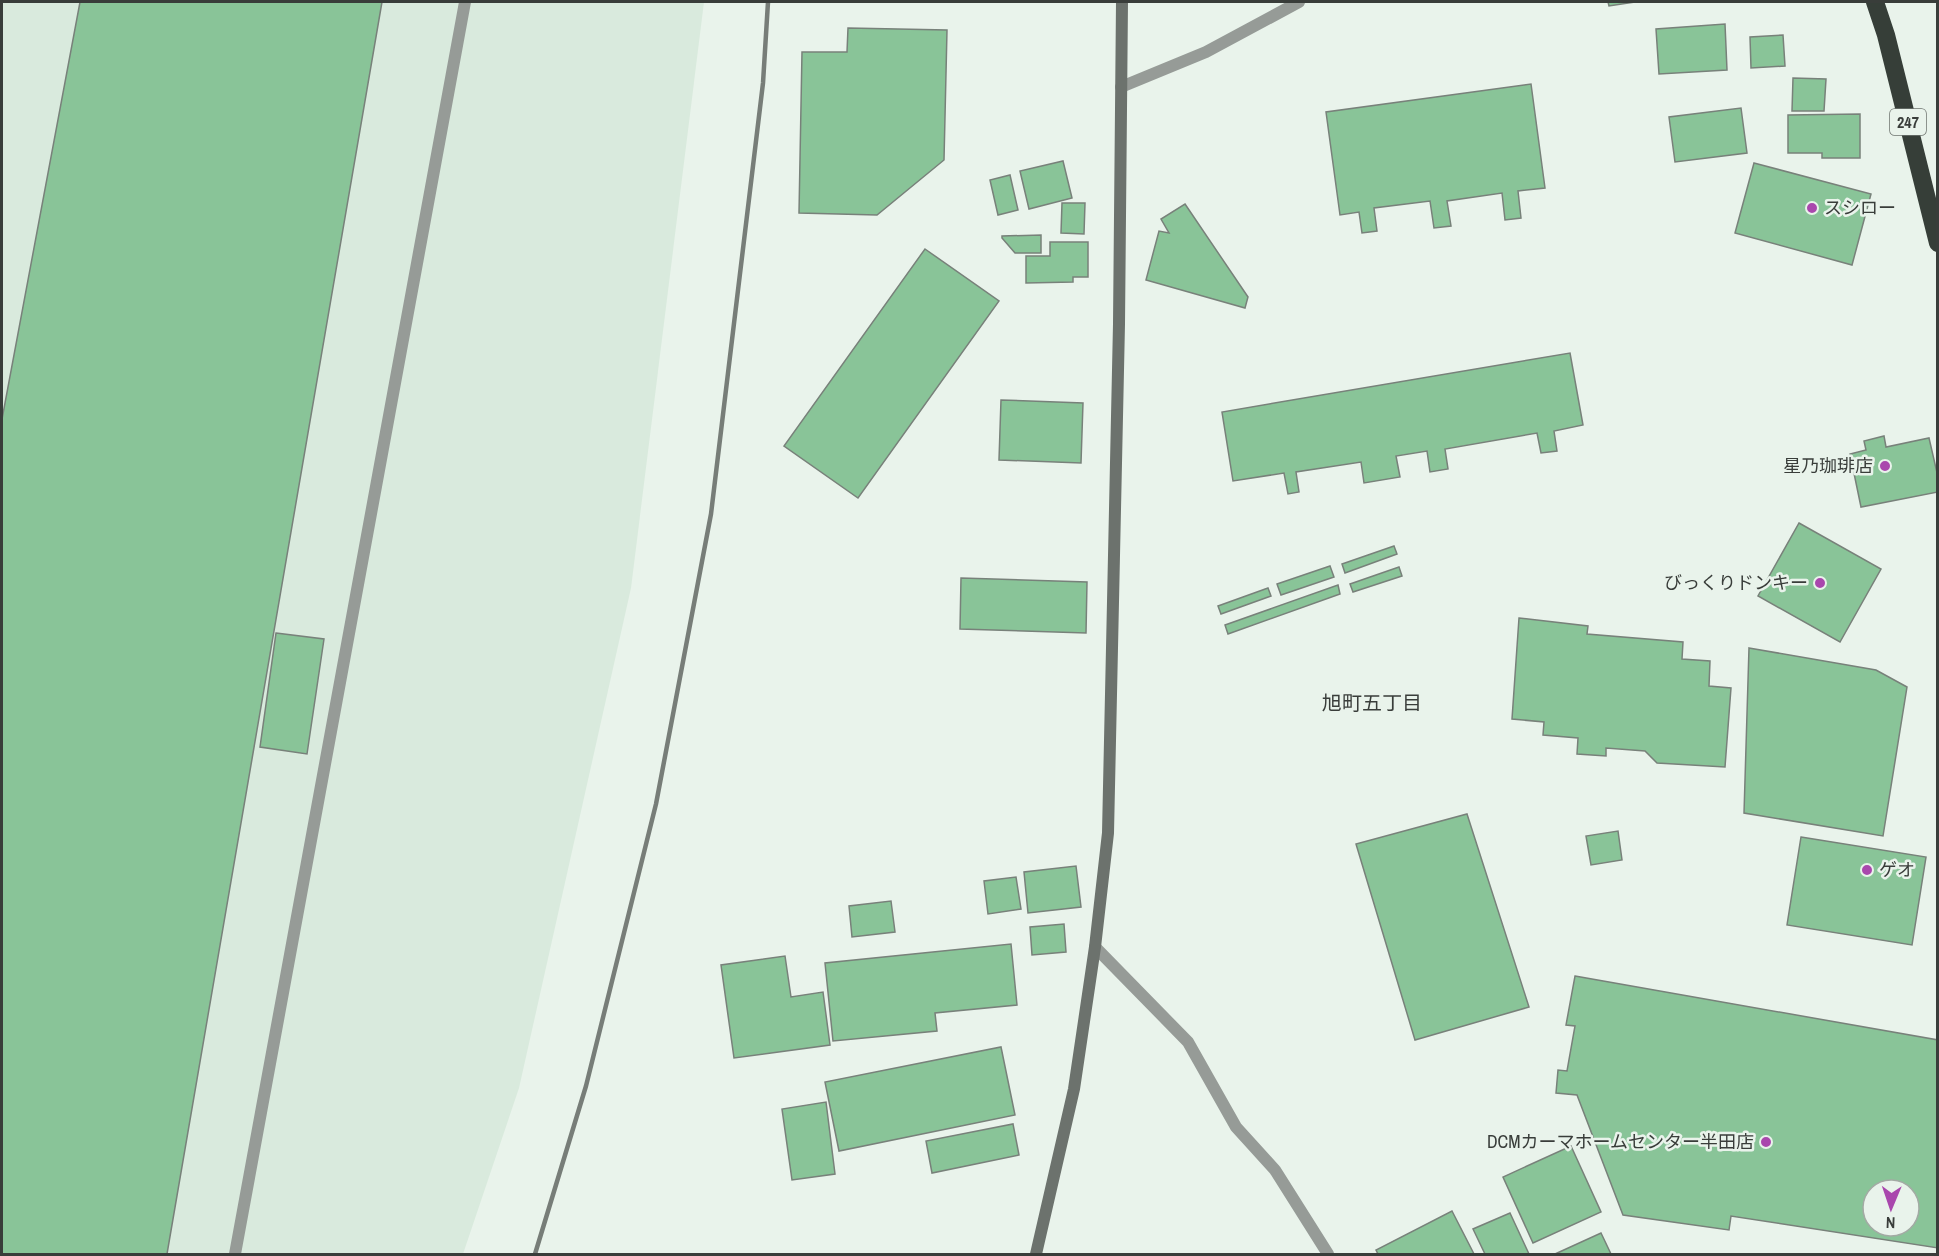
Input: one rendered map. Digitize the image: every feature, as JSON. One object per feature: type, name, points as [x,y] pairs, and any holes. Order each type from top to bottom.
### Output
[{"type":"highway","name":"247","points":[[1875,2],[1886,34],[1938,243]]},
{"type":"street","points":[[235,1254],[465,2]]},
{"type":"street","points":[[1036,1254],[1074,1089],[1095,947],[1108,833],[1119,324],[1122,2]]},
{"type":"street","points":[[1121,87],[1206,52],[1299,2]]},
{"type":"street","points":[[1095,947],[1188,1042],[1236,1127],[1275,1170],[1328,1254]]},
{"type":"shaded area","points":[[2,2],[704,2],[631,588],[519,1088],[463,1254],[2,1254]]},
{"type":"building","points":[[80,2],[382,2],[167,1254],[2,1254],[2,419]]},
{"type":"building","points":[[1608,2],[1635,2],[1609,6]]},
{"type":"building","points":[[1725,24],[1727,70],[1659,74],[1656,29]]},
{"type":"building","points":[[848,28],[947,30],[944,160],[877,215],[799,213],[802,52],[847,52]]},
{"type":"building","points":[[1783,35],[1785,66],[1751,68],[1750,37]]},
{"type":"building","points":[[1793,78],[1826,79],[1824,111],[1792,111]]},
{"type":"building","points":[[1531,84],[1545,188],[1518,191],[1521,218],[1505,220],[1502,193],[1447,201],[1451,226],[1434,228],[1430,201],[1374,208],[1377,231],[1362,233],[1359,212],[1340,215],[1326,112]]},
{"type":"building","points":[[1741,108],[1747,153],[1675,162],[1669,117]]},
{"type":"building","points":[[1860,114],[1860,158],[1822,158],[1822,153],[1788,153],[1788,115]]},
{"type":"building","points":[[1063,161],[1072,198],[1029,209],[1020,171]]},
{"type":"building","points":[[1754,163],[1871,194],[1852,265],[1735,233]]},
{"type":"building","points":[[1010,175],[1018,210],[998,215],[990,180]]},
{"type":"building","points":[[1062,203],[1085,203],[1084,234],[1061,233]]},
{"type":"building","points":[[1185,204],[1248,297],[1245,308],[1146,280],[1159,231],[1169,233],[1161,219]]},
{"type":"building","points":[[1041,235],[1041,253],[1015,253],[1002,238],[1002,236]]},
{"type":"building","points":[[1050,242],[1088,242],[1088,277],[1073,277],[1073,282],[1026,283],[1026,256],[1050,256]]},
{"type":"building","points":[[925,249],[999,301],[858,498],[784,446]]},
{"type":"building","points":[[1570,353],[1583,425],[1554,431],[1557,451],[1541,453],[1537,433],[1445,449],[1448,469],[1430,472],[1427,451],[1396,456],[1400,477],[1364,483],[1361,462],[1296,472],[1299,492],[1288,494],[1284,473],[1233,481],[1222,412]]},
{"type":"building","points":[[1001,400],[1083,403],[1081,463],[999,460]]},
{"type":"building","points":[[1884,436],[1886,447],[1929,438],[1938,477],[1938,492],[1861,507],[1850,454],[1866,450],[1864,441]]},
{"type":"building","name":"びっくりドンキー","points":[[1799,523],[1881,569],[1840,642],[1758,596]]},
{"type":"building","points":[[1394,546],[1397,554],[1345,573],[1342,564]]},
{"type":"building","points":[[1330,566],[1334,577],[1281,595],[1277,584]]},
{"type":"building","points":[[1399,567],[1402,576],[1353,592],[1350,584]]},
{"type":"building","points":[[961,578],[1087,582],[1086,633],[960,629]]},
{"type":"building","points":[[1338,585],[1340,594],[1228,634],[1225,625]]},
{"type":"building","points":[[1268,588],[1271,596],[1221,614],[1218,606]]},
{"type":"building","points":[[1519,618],[1588,626],[1587,634],[1683,642],[1682,659],[1710,661],[1709,686],[1731,688],[1725,767],[1657,763],[1645,751],[1606,748],[1606,756],[1577,754],[1578,738],[1543,735],[1544,722],[1512,719]]},
{"type":"building","points":[[276,633],[324,639],[307,754],[260,747]]},
{"type":"building","points":[[1749,648],[1876,670],[1907,687],[1883,836],[1744,813]]},
{"type":"building","points":[[1467,814],[1529,1007],[1415,1040],[1356,844]]},
{"type":"building","points":[[1618,831],[1622,860],[1591,865],[1586,836]]},
{"type":"building","points":[[1801,837],[1926,857],[1912,945],[1787,925]]},
{"type":"building","points":[[1076,866],[1081,907],[1028,913],[1024,872]]},
{"type":"building","points":[[1016,877],[1021,909],[988,914],[984,881]]},
{"type":"building","points":[[891,901],[895,932],[852,937],[849,906]]},
{"type":"building","points":[[1064,924],[1066,952],[1032,955],[1030,927]]},
{"type":"building","points":[[1011,944],[1017,1005],[935,1013],[937,1031],[833,1041],[825,963]]},
{"type":"building","points":[[785,956],[791,997],[823,992],[830,1045],[734,1058],[721,965]]},
{"type":"building","name":"DCMカーマホームセンター半田店","points":[[1575,976],[1938,1040],[1938,1248],[1873,1238],[1921,1238],[1921,1178],[1861,1178],[1861,1236],[1731,1216],[1729,1230],[1623,1215],[1577,1095],[1556,1093],[1558,1070],[1567,1071],[1575,1026],[1566,1025]]},
{"type":"building","points":[[1001,1047],[1015,1115],[839,1151],[825,1082]]},
{"type":"building","points":[[826,1102],[835,1174],[792,1180],[782,1109]]},
{"type":"building","points":[[1013,1124],[1019,1155],[932,1173],[926,1141]]},
{"type":"building","points":[[1571,1146],[1601,1212],[1533,1243],[1503,1177]]},
{"type":"building","points":[[1452,1211],[1474,1254],[1378,1254],[1376,1250]]},
{"type":"building","points":[[1510,1213],[1529,1254],[1485,1254],[1473,1229]]},
{"type":"building","points":[[1601,1233],[1611,1254],[1555,1254]]},
{"type":"railway","points":[[535,1254],[586,1086],[656,804],[711,514],[763,83],[768,2]]},
{"type":"place","name":"スシロー","points":[[1812,208]]},
{"type":"place","name":"星乃珈琲店","points":[[1885,466]]},
{"type":"place","name":"びっくりドンキー","points":[[1820,583]]},
{"type":"place","name":"ゲオ","points":[[1867,870]]},
{"type":"place","name":"DCMカーマホームセンター半田店","points":[[1766,1142]]},
{"type":"district","name":"旭町五丁目","points":[[1372,703]]}]
